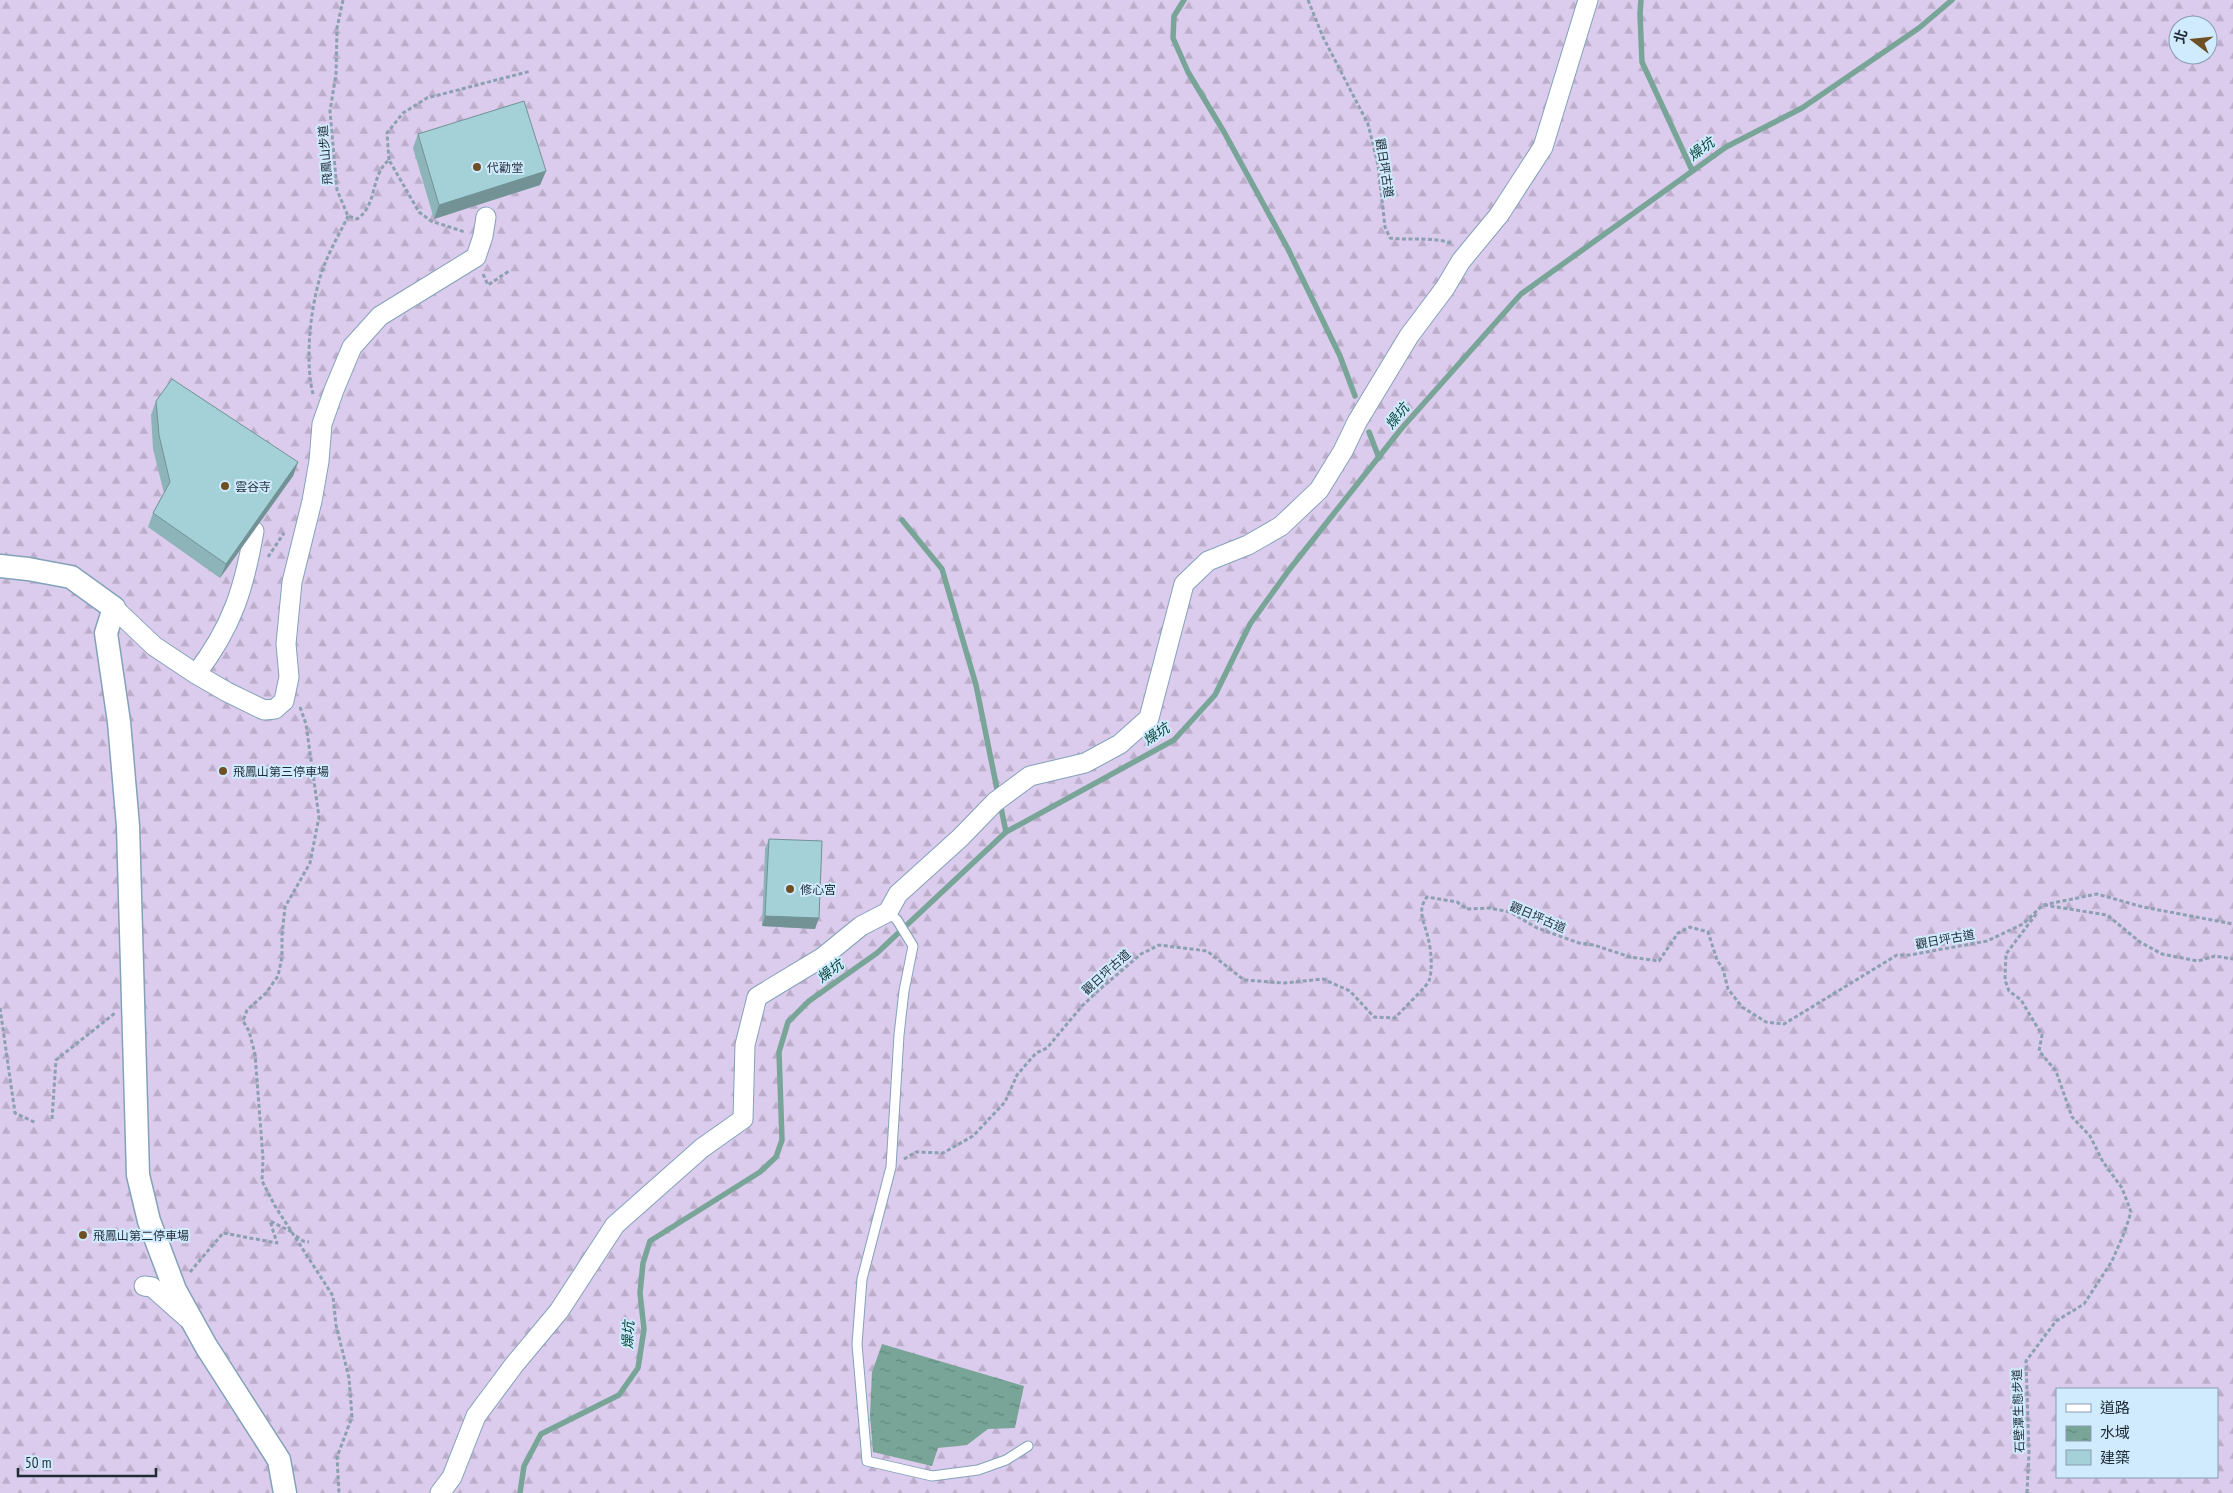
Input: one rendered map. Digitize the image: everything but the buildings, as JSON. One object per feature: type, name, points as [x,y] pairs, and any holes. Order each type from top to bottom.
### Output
[{"type":"street","points":[[440,1493],[452,1477],[476,1416],[558,1311],[615,1225],[702,1148],[743,1118],[745,1045],[757,997],[823,957],[862,926],[892,916],[898,894],[1002,797],[1030,776],[1085,763],[1120,744],[1149,718],[1184,584],[1208,561],[1248,545],[1281,526],[1319,490],[1343,451],[1357,422],[1409,336],[1461,262],[1499,215],[1543,147],[1588,0]]},
{"type":"street","points":[[0,566],[71,577],[114,608],[154,646],[196,674],[264,710],[275,709],[284,701],[290,677],[286,644],[292,582],[314,491],[322,424],[352,347],[380,316],[477,253],[486,217]]},
{"type":"street","points":[[196,674],[212,653],[228,624],[242,590],[254,531]]},
{"type":"street","points":[[114,608],[106,633],[119,722],[128,826],[138,1175],[149,1221],[175,1290],[195,1326],[279,1460],[285,1493]]},
{"type":"street","points":[[144,1286],[152,1287],[195,1326]]},
{"type":"lane","points":[[892,916],[913,946],[904,991],[899,1035],[891,1167],[862,1279],[858,1344],[867,1461],[932,1476],[978,1470],[1006,1460],[1028,1446]]},
{"type":"path","name":"飛鳳山步道","points":[[343,0],[337,28],[336,74],[330,110],[337,190],[348,216]]},
{"type":"path","name":"觀日坪古道","points":[[1308,0],[1308,5],[1323,37],[1368,124],[1378,165],[1385,227],[1390,238],[1410,241],[1440,239],[1470,252]]},
{"type":"path","points":[[509,272],[488,285],[477,253],[466,232],[431,220],[419,212],[389,160],[387,133],[403,113],[427,98],[531,71]]},
{"type":"path","points":[[322,424],[309,378],[310,346],[317,286],[348,216],[357,219],[370,206],[380,173],[389,160]]},
{"type":"path","points":[[266,560],[289,527]]},
{"type":"path","points":[[290,677],[306,724],[319,818],[310,863],[285,907],[282,957],[278,976],[266,993],[247,1010],[243,1021],[249,1031],[255,1054],[263,1158],[262,1181],[333,1296],[336,1325],[349,1378],[352,1418],[337,1457],[339,1493]]},
{"type":"path","points":[[2043,905],[2096,894],[2143,907],[2233,924]]},
{"type":"path","name":"觀日坪古道","points":[[891,1167],[916,1152],[943,1153],[974,1136],[1005,1102],[1017,1075],[1036,1053],[1047,1048],[1082,1006],[1099,990],[1141,954],[1159,945],[1207,951],[1244,980],[1284,983],[1323,978],[1350,991],[1374,1017],[1395,1018],[1410,1000],[1429,983],[1431,973],[1429,940],[1421,913],[1423,902],[1427,897],[1457,902],[1467,909],[1489,908],[1510,912],[1537,928],[1579,943],[1594,945],[1630,957],[1659,961],[1678,933],[1690,927],[1708,932],[1717,960],[1723,969],[1728,989],[1742,1007],[1766,1022],[1784,1024],[1897,955],[1910,955],[1987,941],[2023,924],[2043,905]]},
{"type":"path","points":[[2043,905],[2107,915],[2140,942],[2162,954],[2198,961],[2215,956],[2233,959]]},
{"type":"path","name":"石壁潭生態步道","points":[[2027,1493],[2029,1454],[2026,1361],[2056,1321],[2084,1304],[2112,1260],[2126,1231],[2131,1212],[2122,1188],[2103,1162],[2090,1136],[2072,1117],[2056,1071],[2040,1051],[2042,1035],[2021,1000],[2009,990],[2005,980],[2006,954],[2043,905]]},
{"type":"path","points":[[52,1119],[56,1060],[133,998]]},
{"type":"path","points":[[0,1008],[15,1113],[36,1123]]},
{"type":"path","points":[[175,1290],[223,1233],[277,1243],[270,1222],[292,1232]]},
{"type":"path","points":[[295,1236],[309,1242]]},
{"type":"green space","points":[[0,0],[2233,0],[2233,1493],[0,1493]]},
{"type":"water","points":[[882,1344],[1024,1386],[1015,1428],[988,1429],[967,1445],[938,1448],[932,1466],[873,1452],[870,1415],[872,1372]]},
{"type":"waterway","points":[[1184,0],[1174,16],[1173,38],[1188,72],[1224,132],[1288,249],[1340,356],[1355,396]]},
{"type":"waterway","points":[[1641,0],[1642,62],[1692,170]]},
{"type":"waterway","name":"燥坑","points":[[520,1493],[524,1466],[541,1434],[619,1395],[638,1368],[644,1329],[640,1293],[643,1263],[650,1241],[760,1172],[776,1157],[782,1140],[779,1052],[788,1022],[809,1001],[877,953],[1006,832],[1174,740],[1215,695],[1250,624],[1289,570],[1401,429],[1521,294],[1726,147],[1802,108],[1919,28],[1952,0]]},
{"type":"waterway","points":[[1369,432],[1379,458]]},
{"type":"waterway","points":[[902,520],[942,569],[976,685],[998,794]]},
{"type":"waterway","points":[[1000,803],[1006,832]]},
{"type":"place","name":"代勸堂","points":[[477,167]]},
{"type":"place","name":"雲谷寺","points":[[225,486]]},
{"type":"place","name":"飛鳳山第三停車場","points":[[223,771]]},
{"type":"place","name":"修心宮","points":[[790,889]]},
{"type":"place","name":"飛鳳山第二停車場","points":[[83,1235]]}]
